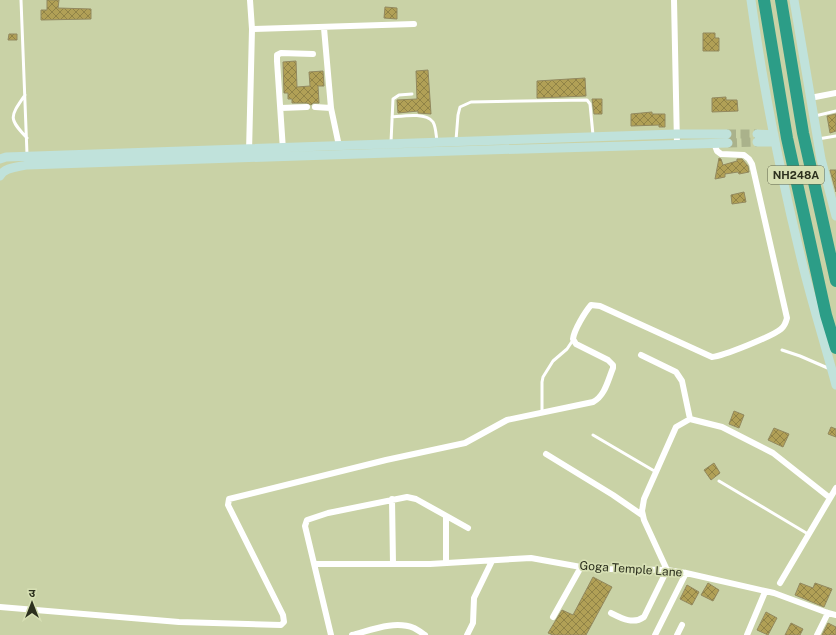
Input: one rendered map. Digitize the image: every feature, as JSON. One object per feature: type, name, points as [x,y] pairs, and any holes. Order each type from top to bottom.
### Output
[{"type":"highway","name":"NH248A","points":[[764,0],[787,138],[826,315],[836,348]]},
{"type":"highway","name":"NH248A","points":[[781,0],[803,133],[836,281]]},
{"type":"street","points":[[250,0],[252,29],[250,158]]},
{"type":"street","points":[[674,0],[677,144]]},
{"type":"street","points":[[751,0],[774,138],[802,263],[836,385]]},
{"type":"street","points":[[794,0],[817,139],[821,159],[835,206],[836,216]]},
{"type":"street","points":[[252,29],[324,28],[414,24]]},
{"type":"street","points":[[324,28],[331,108],[339,146]]},
{"type":"street","points":[[283,157],[281,108],[276,60],[277,55],[281,53],[313,54]]},
{"type":"street","points":[[810,98],[836,93]]},
{"type":"street","points":[[315,107],[331,108]]},
{"type":"street","points":[[281,108],[307,108]]},
{"type":"street","points":[[0,158],[6,157],[27,161],[250,158],[283,157],[391,148],[438,143],[593,136],[676,134],[727,138],[714,143],[677,144],[391,148],[339,146],[249,148],[27,161],[6,170],[1,173],[0,176]]},
{"type":"street","points":[[757,138],[774,138]]},
{"type":"street","points":[[0,607],[172,621],[281,625],[284,622],[283,615],[228,505],[229,499],[386,460],[465,443],[502,422],[598,400],[603,394],[613,365],[608,360],[576,344],[573,340],[574,333],[587,310],[591,306],[596,305],[712,357],[725,354],[777,332],[786,323],[787,318],[752,164],[744,154],[721,154],[717,151],[714,143]]},
{"type":"street","points":[[641,355],[676,372],[682,380],[690,418]]},
{"type":"street","points":[[611,613],[628,621],[640,620],[644,617],[667,570],[642,515],[642,511],[644,499],[676,427],[690,418],[722,427],[764,448],[830,498]]},
{"type":"street","points":[[546,454],[642,515]]},
{"type":"street","points":[[780,583],[836,488]]},
{"type":"street","points":[[331,635],[305,526],[307,520],[328,513],[407,497],[416,499],[468,528]]},
{"type":"street","points":[[392,499],[393,564]]},
{"type":"street","points":[[446,516],[446,563]]},
{"type":"street","name":"Goga Temple Lane","points":[[314,564],[446,563],[531,558],[580,567],[609,570],[667,570],[774,593],[836,615]]},
{"type":"street","points":[[466,635],[473,623],[474,598],[492,560]]},
{"type":"street","points":[[553,617],[580,567]]},
{"type":"street","points":[[655,635],[686,573]]},
{"type":"street","points":[[746,635],[766,592]]},
{"type":"street","points":[[818,635],[828,613]]},
{"type":"street","points":[[677,635],[682,625]]},
{"type":"street","points":[[352,635],[392,626],[404,626],[414,628],[425,635]]},
{"type":"lane","points":[[21,0],[27,161]]},
{"type":"lane","points":[[391,148],[393,99],[399,95],[412,94]]},
{"type":"lane","points":[[25,95],[13,112],[14,125],[27,138]]},
{"type":"lane","points":[[456,142],[460,107],[471,102],[586,100],[590,104],[593,136]]},
{"type":"lane","points":[[813,116],[836,111]]},
{"type":"lane","points":[[392,117],[424,116],[429,118],[434,123],[438,143]]},
{"type":"lane","points":[[817,139],[836,136]]},
{"type":"lane","points":[[542,413],[543,377],[553,361],[573,340]]},
{"type":"lane","points":[[782,350],[832,370]]},
{"type":"lane","points":[[593,435],[656,472]]},
{"type":"lane","points":[[719,481],[808,534]]},
{"type":"building","points":[[47,0],[59,0],[58,8],[91,9],[91,19],[41,20],[41,10],[47,10]]},
{"type":"building","points":[[385,7],[397,8],[397,19],[384,18]]},
{"type":"building","points":[[703,33],[715,33],[715,38],[719,38],[719,51],[703,51]]},
{"type":"building","points":[[9,34],[17,34],[17,40],[8,40]]},
{"type":"building","points":[[296,61],[297,87],[310,86],[309,72],[323,71],[324,86],[318,86],[319,103],[313,103],[311,105],[307,103],[292,103],[292,99],[288,99],[288,93],[284,93],[283,62]]},
{"type":"building","points":[[428,70],[431,114],[418,113],[418,111],[398,113],[397,100],[417,99],[416,71]]},
{"type":"building","points":[[585,78],[586,96],[537,98],[537,81]]},
{"type":"building","points":[[726,97],[726,100],[737,100],[738,111],[712,112],[712,98]]},
{"type":"building","points":[[592,99],[602,99],[602,114],[594,114]]},
{"type":"building","points":[[652,112],[652,114],[665,114],[665,127],[659,127],[659,125],[631,126],[631,114]]},
{"type":"building","points":[[836,114],[836,131],[830,133],[827,116]]},
{"type":"building","points":[[719,158],[721,159],[723,165],[737,161],[737,159],[742,159],[748,166],[749,172],[725,174],[725,177],[715,179]]},
{"type":"building","points":[[830,170],[836,170],[836,192]]},
{"type":"building","points":[[744,192],[746,202],[732,204],[731,195]]},
{"type":"building","points":[[734,411],[744,415],[739,428],[729,424]]},
{"type":"building","points":[[831,427],[836,429],[836,437],[828,434]]},
{"type":"building","points":[[774,428],[789,434],[783,447],[768,440]]},
{"type":"building","points":[[714,463],[720,473],[711,480],[704,470]]},
{"type":"building","points":[[593,577],[612,587],[586,635],[553,635],[548,633],[562,610],[573,615]]},
{"type":"building","points":[[708,583],[719,590],[713,601],[701,595]]},
{"type":"building","points":[[800,583],[813,588],[815,583],[832,589],[824,607],[795,595]]},
{"type":"building","points":[[687,585],[699,592],[692,605],[680,599]]},
{"type":"building","points":[[766,612],[777,618],[768,635],[757,630]]},
{"type":"building","points":[[791,623],[803,629],[800,635],[785,635]]},
{"type":"building","points":[[828,623],[836,627],[836,635],[822,635]]},
{"type":"tunnel","points":[[727,134],[757,134]]},
{"type":"tunnel","points":[[728,143],[757,142]]}]
